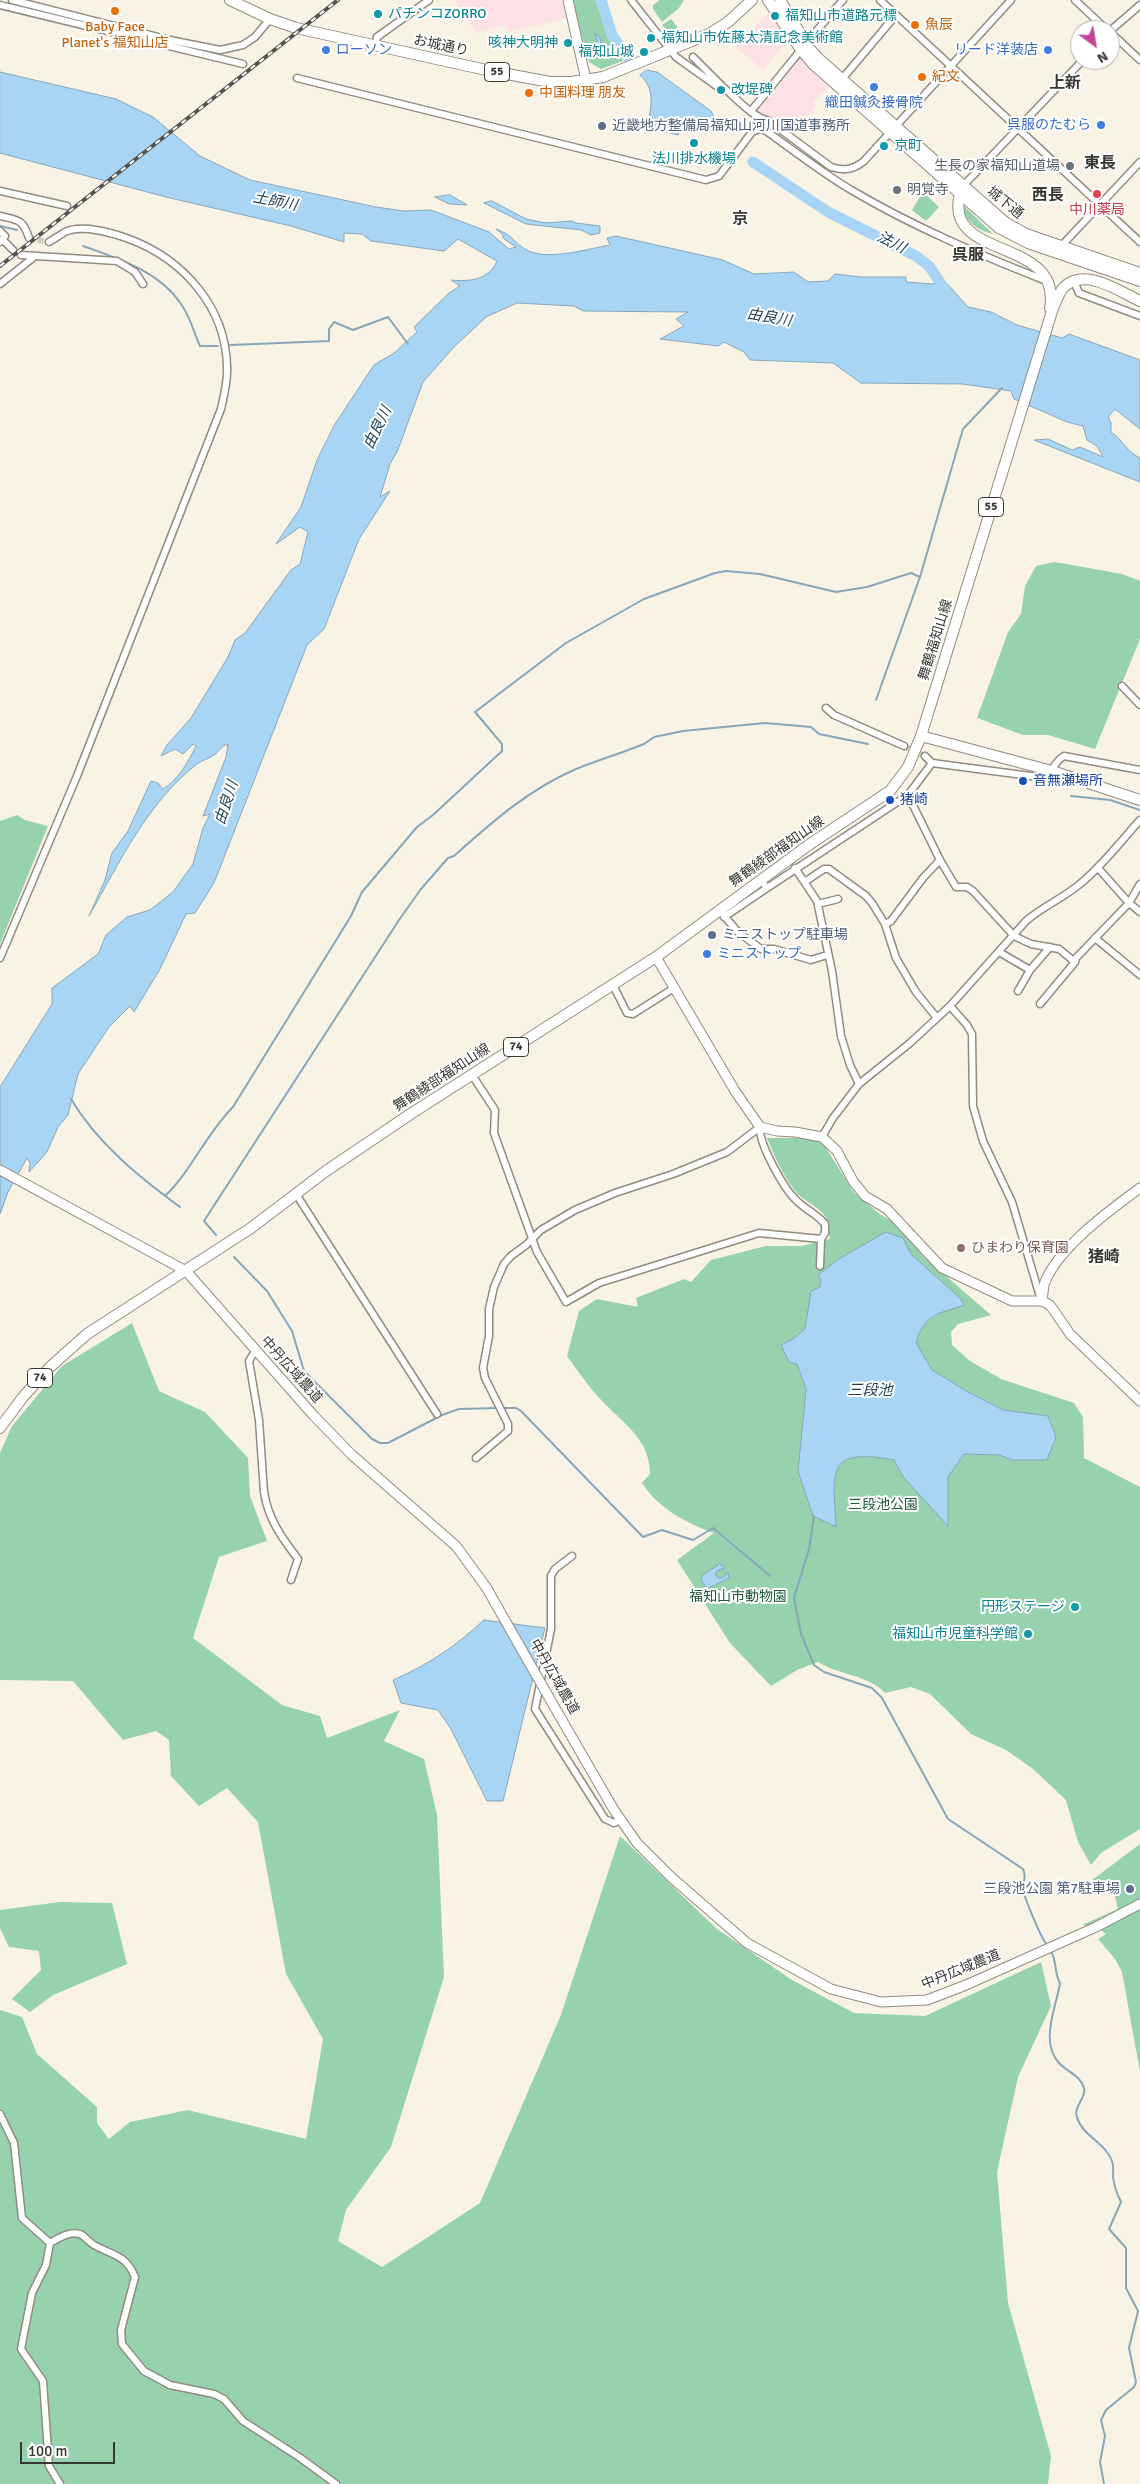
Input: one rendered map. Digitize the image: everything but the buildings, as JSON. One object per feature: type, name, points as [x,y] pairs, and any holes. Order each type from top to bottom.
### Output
[{"type":"main road","name":"お城通り","points":[[230,0],[270,19],[296,28],[550,82],[603,77],[671,51],[719,29],[752,0]]},
{"type":"main road","name":"城下通","points":[[768,0],[803,46],[1010,235],[1140,273]]},
{"type":"main road","name":"城下通","points":[[775,0],[803,46],[842,79],[893,128]]},
{"type":"main road","name":"城下通","points":[[780,0],[803,46]]},
{"type":"main road","points":[[961,190],[958,206],[960,217],[973,234],[1038,267],[1052,285],[1094,280],[1140,301]]},
{"type":"main road","name":"城下通","points":[[1061,250],[1140,282]]},
{"type":"main road","name":"舞鶴福知山線","points":[[921,736],[1046,333],[1052,285]]},
{"type":"main road","points":[[921,736],[1052,771],[1140,800]]},
{"type":"main road","name":"舞鶴綾部福知山線","points":[[0,1428],[23,1396],[87,1334],[252,1228],[355,1152],[722,914],[890,791],[908,767],[921,736]]},
{"type":"street","points":[[13,0],[38,3],[170,40],[220,50],[243,45],[255,37],[270,19]]},
{"type":"street","points":[[376,45],[377,37],[429,0]]},
{"type":"street","points":[[568,0],[586,80]]},
{"type":"street","points":[[631,0],[671,51],[718,87],[723,87]]},
{"type":"street","points":[[751,111],[843,0]]},
{"type":"street","points":[[880,0],[1016,129],[1140,242]]},
{"type":"street","points":[[693,58],[751,111],[831,167],[842,170],[857,167],[1011,0]]},
{"type":"street","points":[[1080,2],[1098,20]]},
{"type":"street","points":[[0,5],[243,64]]},
{"type":"street","points":[[1120,22],[1140,5]]},
{"type":"street","points":[[842,79],[896,15]]},
{"type":"street","points":[[1120,41],[1140,60]]},
{"type":"street","points":[[961,190],[1016,129],[1073,70]]},
{"type":"street","points":[[297,78],[706,180],[720,176],[752,132],[762,128]]},
{"type":"street","points":[[762,119],[762,128]]},
{"type":"street","points":[[762,128],[852,190],[899,217],[974,252],[1052,285]]},
{"type":"street","points":[[1061,250],[1099,205],[1140,162]]},
{"type":"street","points":[[0,191],[67,206]]},
{"type":"street","points":[[0,216],[18,220],[25,225],[29,238]]},
{"type":"street","points":[[0,958],[131,641],[221,409],[227,367],[219,326],[206,298],[183,269],[162,254],[106,230],[67,231],[49,242]]},
{"type":"street","points":[[0,231],[5,236],[1,241],[13,250]]},
{"type":"street","points":[[21,255],[34,258],[51,256],[117,261],[135,272],[143,284]]},
{"type":"street","points":[[0,284],[34,258]]},
{"type":"street","points":[[1074,281],[1079,293],[1140,316]]},
{"type":"street","points":[[1122,686],[1140,705]]},
{"type":"street","points":[[826,708],[834,715],[904,746]]},
{"type":"street","points":[[925,756],[932,763],[1046,778],[1052,771],[1056,761],[1064,756],[1140,770]]},
{"type":"street","points":[[764,884],[795,868],[908,795],[932,763]]},
{"type":"street","points":[[908,795],[940,860],[956,887],[967,887],[973,891],[1014,936],[1031,944],[1059,949],[1075,962]]},
{"type":"street","points":[[822,1137],[833,1118],[859,1084],[950,1006],[1038,911],[1058,901],[1098,868],[1140,820]]},
{"type":"street","points":[[885,924],[891,921],[923,878],[940,860]]},
{"type":"street","points":[[795,868],[806,881],[818,904],[827,955],[832,971],[841,1036],[850,1065],[859,1084]]},
{"type":"street","points":[[1098,868],[1129,903],[1140,912]]},
{"type":"street","points":[[806,881],[824,869],[829,869],[866,896],[885,924],[896,958],[916,992],[937,1018]]},
{"type":"street","points":[[1040,1004],[1075,962],[1076,958],[1129,903],[1140,884]]},
{"type":"street","points":[[818,904],[838,899]]},
{"type":"street","points":[[722,914],[748,940],[761,949],[774,949],[811,960],[827,955]]},
{"type":"street","points":[[1094,938],[1140,975]]},
{"type":"street","points":[[1018,991],[1030,970],[1050,947]]},
{"type":"street","points":[[999,952],[1030,970]]},
{"type":"street","points":[[656,957],[735,1091],[760,1126],[777,1131],[822,1137],[837,1152],[853,1181],[865,1196],[887,1209],[942,1268],[1012,1301],[1042,1301],[1050,1305],[1070,1334],[1140,1401]]},
{"type":"street","points":[[612,985],[627,1013],[633,1014],[674,988]]},
{"type":"street","points":[[950,1006],[967,1025],[972,1034],[973,1106],[983,1141],[1012,1202],[1042,1301]]},
{"type":"street","points":[[472,1075],[495,1110],[494,1133],[541,1261],[566,1302],[598,1283],[759,1233],[821,1239]]},
{"type":"street","points":[[476,1458],[508,1431],[508,1424],[485,1378],[483,1368],[489,1336],[488,1309],[494,1287],[504,1264],[551,1223],[575,1210],[615,1193],[673,1174],[727,1152],[760,1126]]},
{"type":"street","points":[[760,1126],[759,1135],[782,1181],[795,1200],[816,1214],[825,1224],[825,1233],[821,1239],[820,1266]]},
{"type":"street","name":"中丹広域農道","points":[[0,1170],[158,1254],[186,1271],[255,1351],[352,1455],[456,1546],[486,1587],[620,1820],[637,1842],[671,1877],[747,1943],[831,1989],[881,2002],[927,2000],[1096,1927],[1140,1904]]},
{"type":"street","points":[[1042,1301],[1046,1280],[1074,1244],[1098,1221],[1140,1188]]},
{"type":"street","points":[[296,1194],[437,1414]]},
{"type":"street","points":[[255,1351],[249,1361],[259,1420],[265,1503],[277,1531],[298,1559],[292,1580]]},
{"type":"street","points":[[572,1556],[555,1568],[551,1576],[551,1630],[535,1709],[606,1819],[614,1823],[620,1820]]},
{"type":"street","points":[[0,2114],[14,2143],[22,2218],[50,2243]]},
{"type":"street","points":[[50,2243],[66,2234],[81,2234],[97,2247],[118,2255],[132,2270],[135,2278],[121,2330],[121,2338],[122,2344],[144,2371],[170,2385],[214,2394],[224,2399],[243,2421],[266,2438],[299,2457],[336,2484]]},
{"type":"street","points":[[50,2243],[46,2265],[32,2293],[22,2349],[43,2381],[49,2466],[60,2484]]},
{"type":"shaded area","points":[[454,0],[563,0],[568,18],[509,32],[506,25],[476,33]]},
{"type":"shaded area","points":[[768,13],[787,42],[763,70],[735,47]]},
{"type":"shaded area","points":[[798,57],[829,87],[813,103],[816,106],[792,135],[755,109]]},
{"type":"green space","points":[[572,0],[596,0],[611,43],[623,61],[601,69],[589,62]]},
{"type":"green space","points":[[660,0],[684,0],[679,8],[662,22],[653,9],[653,5]]},
{"type":"green space","points":[[671,19],[682,33],[673,38],[662,25]]},
{"type":"green space","points":[[923,192],[939,207],[926,221],[912,210]]},
{"type":"green space","points":[[964,206],[993,234],[973,225],[967,217]]},
{"type":"green space","points":[[1055,562],[1122,574],[1140,581],[1140,639],[1095,749],[1048,735],[1023,735],[977,718],[1008,632],[1021,614],[1025,586],[1036,566]]},
{"type":"green space","points":[[17,815],[25,820],[48,826],[0,944],[0,821]]},
{"type":"green space","name":"三段池公園","points":[[767,1138],[803,1138],[823,1143],[854,1193],[881,1215],[896,1223],[924,1257],[991,1315],[958,1324],[951,1332],[952,1345],[970,1361],[1001,1379],[1074,1403],[1083,1417],[1084,1458],[1140,1487],[1140,1829],[1101,1853],[1091,1865],[1078,1842],[1066,1800],[1033,1769],[1006,1750],[971,1734],[930,1694],[911,1687],[885,1693],[871,1682],[818,1662],[797,1670],[771,1686],[730,1643],[677,1560],[714,1533],[683,1520],[664,1507],[648,1492],[642,1483],[650,1474],[649,1462],[642,1443],[595,1393],[567,1356],[579,1311],[597,1299],[638,1307],[636,1298],[684,1279],[691,1282],[711,1260],[766,1246],[802,1246],[830,1239],[828,1222],[825,1216],[800,1196],[791,1186]]},
{"type":"green space","points":[[132,1323],[159,1391],[205,1412],[248,1458],[250,1496],[267,1541],[219,1557],[193,1638],[282,1705],[320,1716],[327,1738],[400,1710],[384,1741],[424,1759],[437,1815],[444,1977],[391,2147],[346,2210],[338,2241],[382,2267],[480,2203],[561,2015],[620,1836],[717,1929],[792,1980],[854,2013],[925,2016],[1041,1962],[1051,2006],[1018,2077],[997,2172],[1008,2303],[1051,2456],[1048,2484],[0,2484],[0,2010],[22,2017],[37,2054],[97,2107],[97,2123],[109,2139],[130,2122],[188,2110],[306,2139],[323,2039],[286,1974],[258,1822],[227,1788],[199,1806],[171,1776],[169,1740],[156,1731],[123,1740],[73,1681],[0,1680],[0,1453],[12,1426],[62,1366]]},
{"type":"green space","points":[[1140,1844],[1140,2072],[1122,1972],[1115,1959],[1098,1939],[1106,1934],[1096,1927],[1082,1925],[1118,1909],[1111,1881],[1092,1880]]},
{"type":"green space","points":[[60,1902],[112,1903],[127,1964],[53,1995],[30,2012],[12,1999],[41,1970],[39,1951],[9,1947],[0,1928],[0,1910]]},
{"type":"water","points":[[595,34],[600,37],[601,45],[607,52],[604,56],[596,54],[593,45],[597,41]]},
{"type":"water","points":[[647,70],[657,72],[711,111],[717,123],[709,132],[692,118],[678,135],[648,127],[651,93],[640,75]]},
{"type":"water","points":[[0,72],[116,99],[153,117],[200,156],[250,180],[376,207],[404,211],[431,210],[489,232],[509,249],[516,247],[504,239],[502,234],[496,229],[533,253],[555,255],[610,245],[607,238],[616,236],[723,260],[754,274],[794,272],[808,282],[828,281],[835,274],[861,277],[906,277],[906,282],[932,284],[944,280],[968,307],[991,312],[1017,325],[1062,338],[1069,334],[1140,360],[1140,429],[1115,409],[1108,417],[1111,422],[1111,432],[1132,453],[1140,458],[1140,482],[1034,440],[1048,439],[1072,450],[1080,447],[1103,457],[1097,446],[1087,440],[1083,426],[1067,422],[1014,399],[1011,391],[963,384],[861,383],[833,363],[750,360],[744,352],[724,342],[718,346],[660,339],[684,326],[676,319],[688,312],[583,311],[574,306],[517,303],[486,317],[453,348],[423,382],[397,452],[390,464],[380,497],[390,491],[359,539],[324,629],[307,645],[214,883],[195,913],[186,914],[160,969],[134,1012],[130,1006],[109,1027],[78,1074],[68,1115],[58,1127],[47,1152],[29,1172],[30,1163],[27,1158],[8,1192],[0,1214],[0,1087],[52,1004],[52,988],[98,954],[106,935],[127,917],[150,910],[173,892],[193,864],[203,828],[210,814],[203,816],[226,757],[228,744],[197,764],[163,797],[136,834],[89,916],[105,880],[112,853],[128,831],[151,781],[158,783],[163,789],[169,785],[182,770],[196,746],[193,744],[183,754],[175,749],[161,756],[167,745],[191,718],[228,657],[235,640],[245,633],[291,570],[300,564],[308,532],[300,527],[276,544],[301,507],[317,460],[335,424],[374,365],[394,353],[417,332],[414,327],[449,293],[460,286],[451,280],[465,281],[484,276],[497,261],[458,239],[444,251],[371,241],[362,234],[344,233],[344,242],[291,226],[166,197],[0,153]]},
{"type":"water","points":[[450,195],[467,205],[449,204],[435,197]]},
{"type":"water","points":[[492,201],[526,219],[546,223],[571,221],[600,226],[600,233],[591,235],[581,230],[526,224],[484,203]]},
{"type":"water","name":"三段池","points":[[886,1232],[903,1238],[911,1254],[961,1299],[964,1305],[933,1316],[919,1333],[916,1343],[932,1370],[1003,1410],[1048,1416],[1056,1437],[1047,1460],[1012,1460],[1000,1455],[964,1454],[948,1477],[948,1526],[904,1478],[894,1460],[855,1457],[845,1461],[838,1468],[834,1491],[836,1527],[813,1516],[798,1471],[806,1389],[797,1364],[789,1362],[781,1345],[793,1339],[805,1329],[811,1291],[820,1287],[821,1281],[818,1275],[839,1259]]},
{"type":"water","points":[[720,1564],[725,1568],[718,1570],[715,1574],[718,1578],[723,1578],[728,1572],[729,1578],[707,1589],[701,1580],[702,1576]]},
{"type":"water","points":[[484,1620],[545,1628],[503,1801],[487,1801],[451,1729],[438,1710],[401,1703],[393,1680],[441,1654]]},
{"type":"waterway","name":"法川","points":[[601,0],[612,35],[627,57]]},
{"type":"waterway","name":"法川","points":[[753,162],[828,212],[916,256],[929,266],[948,294]]},
{"type":"waterway","points":[[0,226],[17,230]]},
{"type":"waterway","points":[[83,246],[124,261],[161,283],[172,293],[184,309],[200,346],[218,346]]},
{"type":"waterway","points":[[230,345],[329,341],[329,329],[334,322],[353,330],[388,317],[408,344]]},
{"type":"waterway","points":[[876,700],[920,577],[963,429],[1002,388]]},
{"type":"waterway","points":[[165,1196],[175,1186],[223,1118],[233,1107],[351,916],[362,892],[417,827],[433,815],[502,751],[502,744],[475,712],[566,643],[644,599],[715,573],[726,571],[760,574],[836,592],[867,587],[911,573],[920,577]]},
{"type":"waterway","points":[[216,1235],[204,1221],[399,920],[421,889],[448,858],[454,856],[511,808],[542,786],[576,769],[644,744],[654,737],[683,731],[765,723],[811,727],[819,734],[868,744]]},
{"type":"waterway","points":[[1071,796],[1110,800],[1140,810]]},
{"type":"waterway","points":[[71,1099],[81,1115],[106,1145],[149,1184],[180,1207]]},
{"type":"waterway","points":[[234,1257],[267,1291],[292,1331],[304,1371],[372,1439],[380,1443],[388,1443],[442,1415],[459,1409],[498,1408]]},
{"type":"waterway","points":[[503,1408],[516,1408],[521,1411],[643,1537],[662,1530],[693,1540],[713,1528],[770,1576]]},
{"type":"waterway","points":[[814,1516],[809,1549],[794,1598],[801,1634],[814,1665],[824,1672],[872,1688],[882,1698],[948,1819],[1023,1869],[1025,1874],[1024,1893],[1047,1945]]},
{"type":"waterway","points":[[1051,1951],[1060,1983],[1051,2025],[1051,2046],[1054,2056],[1060,2064],[1077,2077],[1084,2088],[1084,2095],[1076,2113],[1080,2124],[1105,2149],[1112,2161],[1114,2183],[1121,2202],[1109,2229],[1126,2248],[1126,2288],[1138,2311],[1129,2348],[1136,2382],[1134,2387],[1106,2410],[1101,2420],[1105,2436],[1100,2462],[1104,2484]]},
{"type":"tunnel","points":[[29,238],[49,242]]},
{"type":"tunnel","points":[[904,746],[925,756]]},
{"type":"railway","points":[[0,266],[338,0]]},
{"type":"place","name":"Baby Face Planet's 福知山店","points":[[115,11]]},
{"type":"place","name":"パチンコZORRO","points":[[378,14]]},
{"type":"place","name":"福知山市道路元標","points":[[775,16]]},
{"type":"place","name":"魚辰","points":[[915,25]]},
{"type":"place","name":"福知山市佐藤太清記念美術館","points":[[651,38]]},
{"type":"place","name":"咳神大明神","points":[[568,43]]},
{"type":"place","name":"ローソン","points":[[326,50]]},
{"type":"place","name":"リード洋装店","points":[[1048,50]]},
{"type":"place","name":"福知山城","points":[[644,52]]},
{"type":"place","name":"紀文","points":[[922,77]]},
{"type":"place","name":"織田鍼灸接骨院","points":[[874,87]]},
{"type":"place","name":"改堤碑","points":[[721,90]]},
{"type":"place","name":"中国料理 朋友","points":[[529,93]]},
{"type":"place","name":"呉服のたむら","points":[[1101,125]]},
{"type":"place","name":"近畿地方整備局福知山河川国道事務所","points":[[602,126]]},
{"type":"place","name":"法川排水機場","points":[[694,143]]},
{"type":"place","name":"京町","points":[[884,146]]},
{"type":"place","name":"生長の家福知山道場","points":[[1070,166]]},
{"type":"place","name":"明覚寺","points":[[897,190]]},
{"type":"place","name":"中川薬局","points":[[1097,194]]},
{"type":"place","name":"音無瀬場所","points":[[1023,781]]},
{"type":"place","name":"猪崎","points":[[890,800]]},
{"type":"place","name":"ミニストップ駐車場","points":[[712,935]]},
{"type":"place","name":"ミニストップ","points":[[707,954]]},
{"type":"place","name":"ひまわり保育園","points":[[961,1248]]},
{"type":"place","name":"円形ステージ","points":[[1075,1607]]},
{"type":"place","name":"福知山市児童科学館","points":[[1028,1634]]},
{"type":"place","name":"三段池公園 第7駐車場","points":[[1130,1889]]},
{"type":"district","name":"上新","points":[[1065,84]]},
{"type":"district","name":"東長","points":[[1100,164]]},
{"type":"district","name":"西長","points":[[1048,196]]},
{"type":"district","name":"京","points":[[740,220]]},
{"type":"district","name":"呉服","points":[[968,256]]},
{"type":"district","name":"猪崎","points":[[1104,1258]]},
{"type":"water label","name":"土師川","points":[[275,202]]},
{"type":"water label","name":"由良川","points":[[769,318]]},
{"type":"water label","name":"由良川","points":[[378,428]]},
{"type":"water label","name":"由良川","points":[[227,803]]},
{"type":"park label","name":"福知山市動物園","points":[[738,1597]]}]
